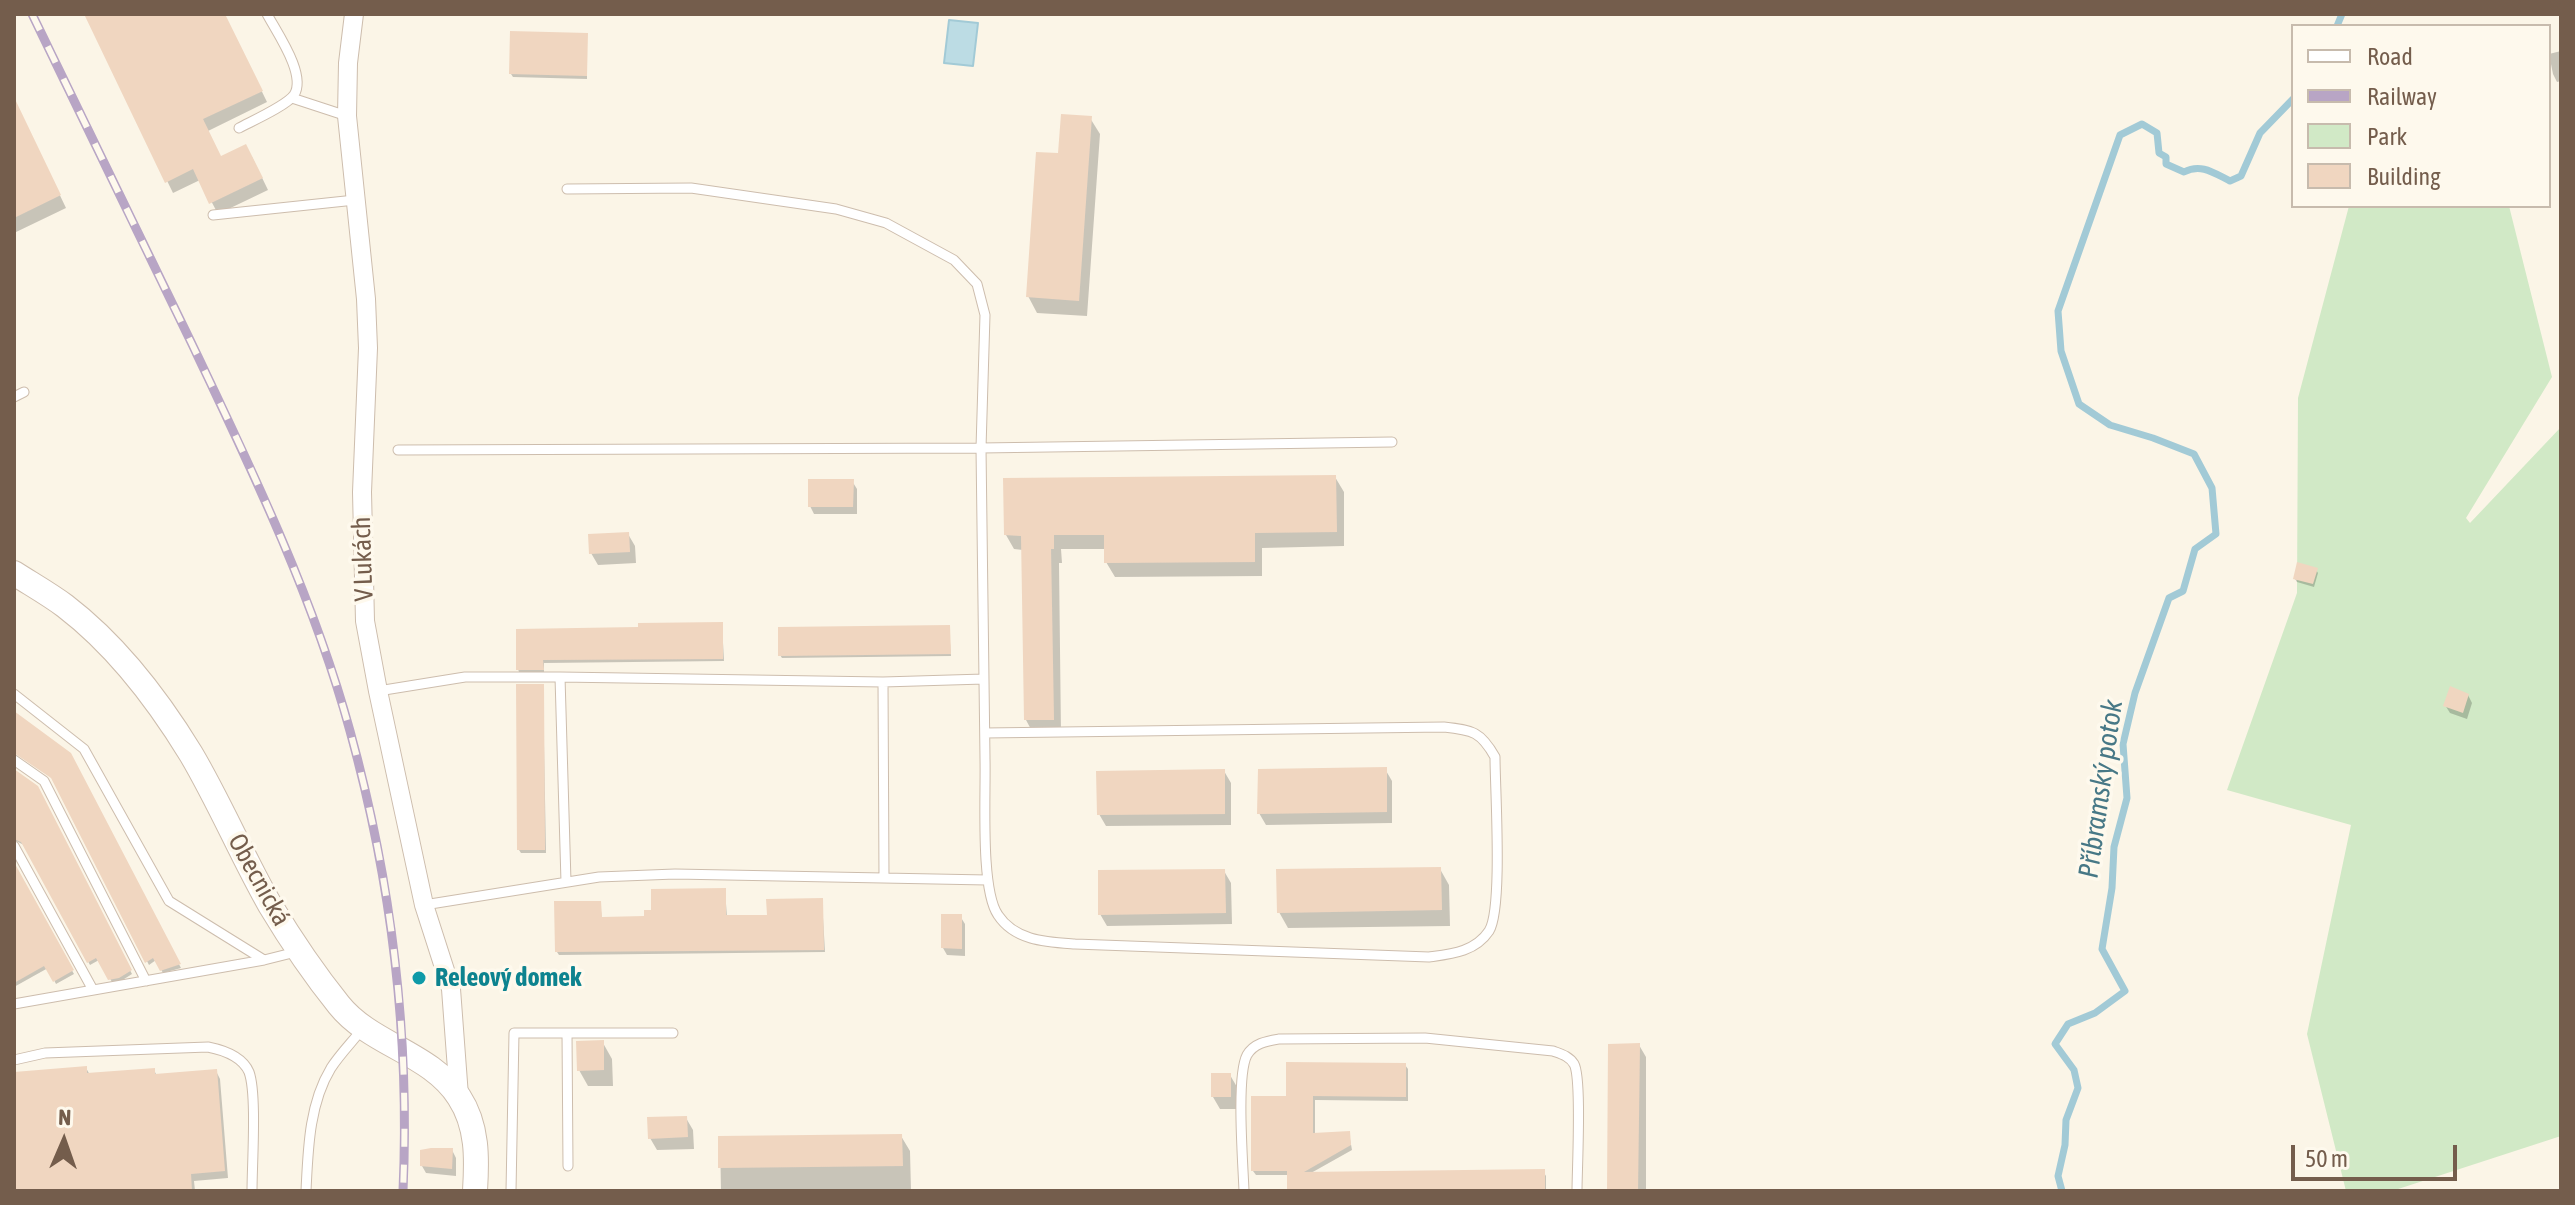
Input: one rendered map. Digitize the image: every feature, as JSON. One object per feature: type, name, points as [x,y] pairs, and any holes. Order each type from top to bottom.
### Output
[{"type":"street","name":"V Lukách","points":[[354,14],[348,63],[347,116],[366,299],[368,348],[362,492],[365,606],[378,691],[424,905],[451,989],[459,1096]]},
{"type":"street","name":"Obecnická","points":[[14,573],[65,606],[107,645],[145,687],[191,754],[270,905],[343,1010],[363,1028],[404,1050],[437,1074],[459,1096],[471,1123],[477,1154],[475,1191]]},
{"type":"lane","points":[[239,128],[292,98],[298,85],[297,72],[267,14]]},
{"type":"lane","points":[[292,98],[347,116]]},
{"type":"lane","points":[[567,189],[691,188],[836,209],[886,223],[954,260],[977,284],[985,315],[981,448],[987,880],[992,904],[999,917],[1025,936],[1042,941],[1429,957],[1457,953],[1477,944],[1490,929],[1495,914],[1495,757],[1478,733],[1444,727],[985,733]]},
{"type":"lane","points":[[213,215],[355,200]]},
{"type":"lane","points":[[14,397],[24,392]]},
{"type":"lane","points":[[398,450],[981,448],[1392,442]]},
{"type":"lane","points":[[378,691],[465,677],[883,682],[984,679]]},
{"type":"lane","points":[[560,677],[566,882]]},
{"type":"lane","points":[[883,682],[884,878]]},
{"type":"lane","points":[[14,694],[84,749],[169,901],[264,960]]},
{"type":"lane","points":[[14,760],[44,781],[146,981]]},
{"type":"lane","points":[[14,846],[93,990]]},
{"type":"lane","points":[[424,905],[599,877],[675,874],[987,880]]},
{"type":"lane","points":[[14,1004],[300,951]]},
{"type":"lane","points":[[306,1191],[308,1147],[315,1106],[331,1068],[363,1028]]},
{"type":"lane","points":[[511,1191],[514,1033],[673,1033]]},
{"type":"lane","points":[[567,1033],[568,1166]]},
{"type":"lane","points":[[1244,1191],[1242,1071],[1248,1052],[1262,1042],[1279,1039],[1425,1038],[1553,1051],[1568,1057],[1575,1066],[1577,1084],[1577,1191]]},
{"type":"lane","points":[[14,1060],[45,1053],[208,1047],[225,1051],[248,1070],[252,1090],[252,1191]]},
{"type":"green space","points":[[2348,208],[2510,208],[2552,377],[2466,518],[2470,523],[2561,427],[2561,1136],[2392,1191],[2346,1191],[2307,1034],[2351,825],[2227,790],[2297,593],[2298,398]]},
{"type":"water","points":[[949,20],[978,23],[973,66],[944,63]]},
{"type":"building","points":[[84,14],[225,14],[263,91],[203,119],[221,156],[246,144],[263,178],[209,204],[193,169],[165,183]]},
{"type":"building","points":[[510,31],[588,33],[587,76],[509,74]]},
{"type":"building","points":[[14,97],[61,195],[14,218]]},
{"type":"building","points":[[1061,114],[1092,116],[1079,301],[1026,297],[1036,152],[1058,153]]},
{"type":"building","points":[[1336,475],[1337,532],[1255,533],[1255,562],[1104,563],[1104,535],[1054,535],[1054,549],[1051,549],[1054,720],[1024,720],[1021,536],[1004,535],[1003,478]]},
{"type":"building","points":[[808,479],[854,479],[853,507],[808,507]]},
{"type":"building","points":[[629,532],[630,552],[589,554],[588,534]]},
{"type":"building","points":[[2297,562],[2318,568],[2313,584],[2293,579]]},
{"type":"building","points":[[723,622],[723,659],[543,660],[544,670],[516,670],[516,629]]},
{"type":"building","points":[[950,625],[951,654],[778,656],[778,627]]},
{"type":"building","points":[[516,684],[544,684],[545,850],[517,850]]},
{"type":"building","points":[[2450,686],[2469,694],[2463,713],[2443,706]]},
{"type":"building","points":[[14,711],[71,753],[181,964],[160,971],[153,958],[145,963],[51,778],[14,753]]},
{"type":"building","points":[[1387,767],[1387,812],[1257,814],[1258,769]]},
{"type":"building","points":[[14,769],[38,786],[132,970],[119,978],[108,980],[96,958],[87,963],[21,842],[14,839]]},
{"type":"building","points":[[1225,769],[1225,814],[1097,815],[1096,771]]},
{"type":"building","points":[[14,862],[74,970],[53,982],[44,966],[14,983]]},
{"type":"building","points":[[1441,867],[1442,910],[1277,913],[1276,869]]},
{"type":"building","points":[[1225,869],[1226,913],[1098,915],[1098,870]]},
{"type":"building","points":[[726,888],[726,915],[767,915],[766,899],[823,898],[824,950],[555,952],[554,901],[601,901],[602,917],[644,916],[644,910],[651,910],[651,889]]},
{"type":"building","points":[[941,914],[962,914],[962,949],[941,948]]},
{"type":"building","points":[[604,1040],[604,1070],[577,1071],[576,1041]]},
{"type":"building","points":[[1640,1043],[1638,1191],[1607,1191],[1608,1044]]},
{"type":"building","points":[[1286,1062],[1406,1063],[1406,1097],[1313,1096],[1313,1133],[1350,1131],[1351,1145],[1304,1172],[1545,1169],[1545,1191],[1287,1191],[1287,1171],[1251,1171],[1251,1096],[1286,1096]]},
{"type":"building","points":[[87,1066],[87,1073],[155,1068],[155,1074],[217,1069],[225,1171],[191,1174],[192,1191],[14,1191],[14,1072]]},
{"type":"building","points":[[1211,1073],[1231,1073],[1231,1097],[1211,1097]]},
{"type":"building","points":[[687,1116],[688,1137],[648,1139],[647,1117]]},
{"type":"building","points":[[902,1134],[903,1166],[718,1168],[718,1136]]},
{"type":"building","points":[[453,1148],[452,1169],[420,1166],[420,1150]]},
{"type":"waterway","name":"Příbramský potok","points":[[2338,24],[2342,14]]},
{"type":"waterway","name":"Příbramský potok","points":[[2062,1191],[2058,1176],[2065,1145],[2066,1120],[2078,1088],[2074,1070],[2055,1044],[2068,1024],[2095,1013],[2125,991],[2102,949],[2112,888],[2114,847],[2127,798],[2123,744],[2135,693],[2169,598],[2183,591],[2195,549],[2216,534],[2212,488],[2194,454],[2110,425],[2079,404],[2061,351],[2058,311],[2120,135],[2142,124],[2157,133],[2159,153],[2166,157],[2166,164],[2184,172],[2196,168],[2207,170],[2230,181],[2241,176],[2260,133],[2291,101]]},
{"type":"railway","points":[[32,14],[258,485],[299,582],[335,681],[365,788],[395,959],[404,1074],[403,1191]]},
{"type":"place","name":"Releový domek","points":[[419,978]]}]
